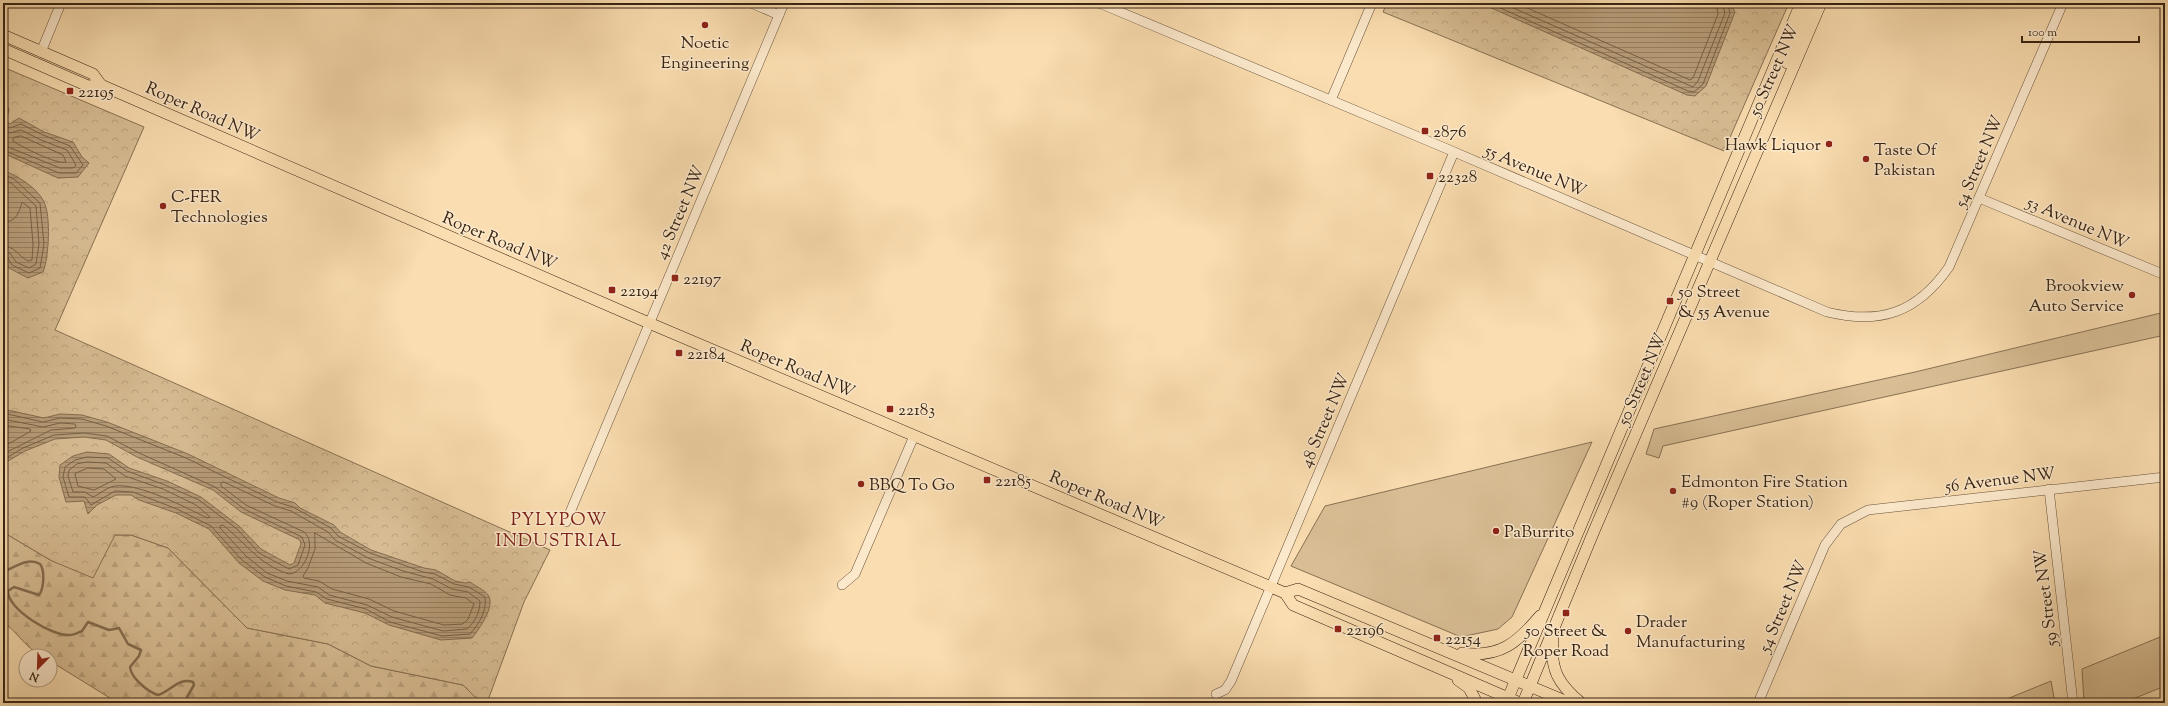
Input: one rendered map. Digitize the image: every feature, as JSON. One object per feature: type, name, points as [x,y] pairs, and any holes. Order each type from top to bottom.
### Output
[{"type":"main road","name":"50 Street NW","points":[[1507,700],[1801,3]]},
{"type":"main road","points":[[1774,110],[1788,60],[1811,3]]},
{"type":"main road","name":"50 Street NW","points":[[1522,703],[1821,3]]},
{"type":"main road","name":"Roper Road NW","points":[[3,35],[93,74],[101,85]]},
{"type":"main road","name":"Roper Road NW","points":[[3,50],[88,86],[101,85],[649,323],[1285,593],[1293,605],[1445,670],[1507,700],[1522,703]]},
{"type":"main road","name":"Roper Road NW","points":[[1285,593],[1298,589],[1570,703]]},
{"type":"main road","points":[[1449,651],[1484,655],[1503,649],[1523,636],[1547,608]]},
{"type":"main road","points":[[1554,630],[1552,658],[1555,671],[1561,682],[1581,703]]},
{"type":"main road","points":[[1445,670],[1469,688],[1477,703]]},
{"type":"street","points":[[41,52],[61,3]]},
{"type":"street","points":[[750,3],[779,15]]},
{"type":"street","name":"42 Street NW","points":[[566,522],[784,3]]},
{"type":"street","name":"55 Avenue NW","points":[[1099,3],[1454,152],[1827,312],[1847,317],[1864,318],[1882,317],[1897,313]]},
{"type":"street","points":[[1331,100],[1372,3]]},
{"type":"street","name":"54 Street NW","points":[[1897,313],[1910,306],[1939,281],[1957,250],[2063,3]]},
{"type":"street","name":"48 Street NW","points":[[1216,694],[1225,690],[1231,681],[1454,152]]},
{"type":"street","name":"53 Avenue NW","points":[[1979,198],[2165,275]]},
{"type":"street","points":[[842,585],[855,574],[914,436]]},
{"type":"street","name":"56 Avenue NW","points":[[1841,524],[1868,510],[2165,477]]},
{"type":"street","name":"59 Street NW","points":[[2049,489],[2073,703]]},
{"type":"street","name":"54 Street NW","points":[[1758,703],[1825,545],[1841,524]]},
{"type":"green space","points":[[1387,3],[1789,3],[1724,151],[1383,12]]},
{"type":"green space","points":[[3,67],[144,127],[55,330],[550,550],[524,602],[487,703],[481,703],[463,685],[371,666],[328,644],[247,628],[168,548],[131,535],[115,535],[93,578],[52,561],[3,532]]},
{"type":"green space","points":[[2165,312],[2165,335],[1663,446],[1659,458],[1646,454],[1654,429],[1915,372]]},
{"type":"green space","points":[[1592,442],[1512,617],[1498,629],[1461,637],[1291,566],[1325,506]]},
{"type":"green space","points":[[3,532],[52,561],[115,535],[131,535],[168,548],[247,628],[328,644],[371,666],[463,685],[481,703],[118,703],[58,666],[58,648],[30,648],[3,622]]},
{"type":"green space","points":[[2165,635],[2165,686],[2123,703],[2084,703],[2082,669]]},
{"type":"green space","points":[[2051,681],[2055,703],[1997,703]]},
{"type":"water","points":[[1480,3],[1730,3],[1735,12],[1706,86],[1695,96],[1687,95]]},
{"type":"water","points":[[3,101],[6,103],[9,110],[6,121],[10,124],[19,118],[44,132],[73,142],[82,157],[89,163],[78,177],[58,178],[3,153]]},
{"type":"water","points":[[3,170],[14,175],[37,192],[44,202],[48,216],[48,247],[45,266],[43,272],[28,278],[9,268],[3,259],[3,209],[6,205],[3,197]]},
{"type":"water","points":[[3,409],[44,418],[60,414],[82,415],[107,422],[188,454],[279,498],[295,503],[300,508],[334,525],[340,532],[371,550],[424,568],[436,570],[455,581],[465,583],[470,582],[488,595],[490,605],[486,617],[472,638],[441,640],[389,625],[365,613],[325,603],[315,595],[285,590],[263,581],[239,563],[209,529],[176,513],[139,500],[131,495],[116,495],[97,505],[88,514],[84,501],[66,502],[59,477],[60,465],[73,456],[87,452],[109,454],[129,468],[167,481],[201,497],[239,526],[261,549],[290,565],[294,563],[301,544],[300,540],[241,512],[213,490],[137,457],[106,440],[84,437],[55,439],[25,451],[3,464]]},
{"type":"waterway","points":[[3,572],[26,562],[35,562],[40,564],[43,571],[41,592],[39,595],[14,587],[8,591],[15,606],[43,627],[53,632],[62,634],[72,635],[82,631],[88,622],[109,630],[119,628],[128,644],[141,650],[139,656],[130,667],[133,676],[145,688],[158,695],[183,681],[193,682],[194,685],[187,697],[186,703]]},
{"type":"place","name":"Noetic Engineering","points":[[705,25]]},
{"type":"place","name":"22195","points":[[70,91]]},
{"type":"place","name":"2876","points":[[1425,131]]},
{"type":"place","name":"Hawk Liquor","points":[[1829,144]]},
{"type":"place","name":"Taste Of Pakistan","points":[[1866,159]]},
{"type":"place","name":"22328","points":[[1430,176]]},
{"type":"place","name":"C-FER Technologies","points":[[163,206]]},
{"type":"place","name":"22197","points":[[675,278]]},
{"type":"place","name":"22194","points":[[612,290]]},
{"type":"place","name":"Brookview Auto Service","points":[[2132,295]]},
{"type":"place","name":"50 Street & 55 Avenue","points":[[1670,301]]},
{"type":"place","name":"22184","points":[[679,353]]},
{"type":"place","name":"22183","points":[[890,409]]},
{"type":"place","name":"22185","points":[[987,480]]},
{"type":"place","name":"BBQ To Go","points":[[861,484]]},
{"type":"place","name":"Edmonton Fire Station #9 (Roper Station)","points":[[1673,491]]},
{"type":"place","name":"PaBurrito","points":[[1496,531]]},
{"type":"place","name":"50 Street & Roper Road","points":[[1566,613]]},
{"type":"place","name":"22196","points":[[1338,629]]},
{"type":"place","name":"Drader Manufacturing","points":[[1628,631]]},
{"type":"place","name":"22154","points":[[1437,638]]},
{"type":"district","name":"PYLYPOW INDUSTRIAL","points":[[559,529]]}]
